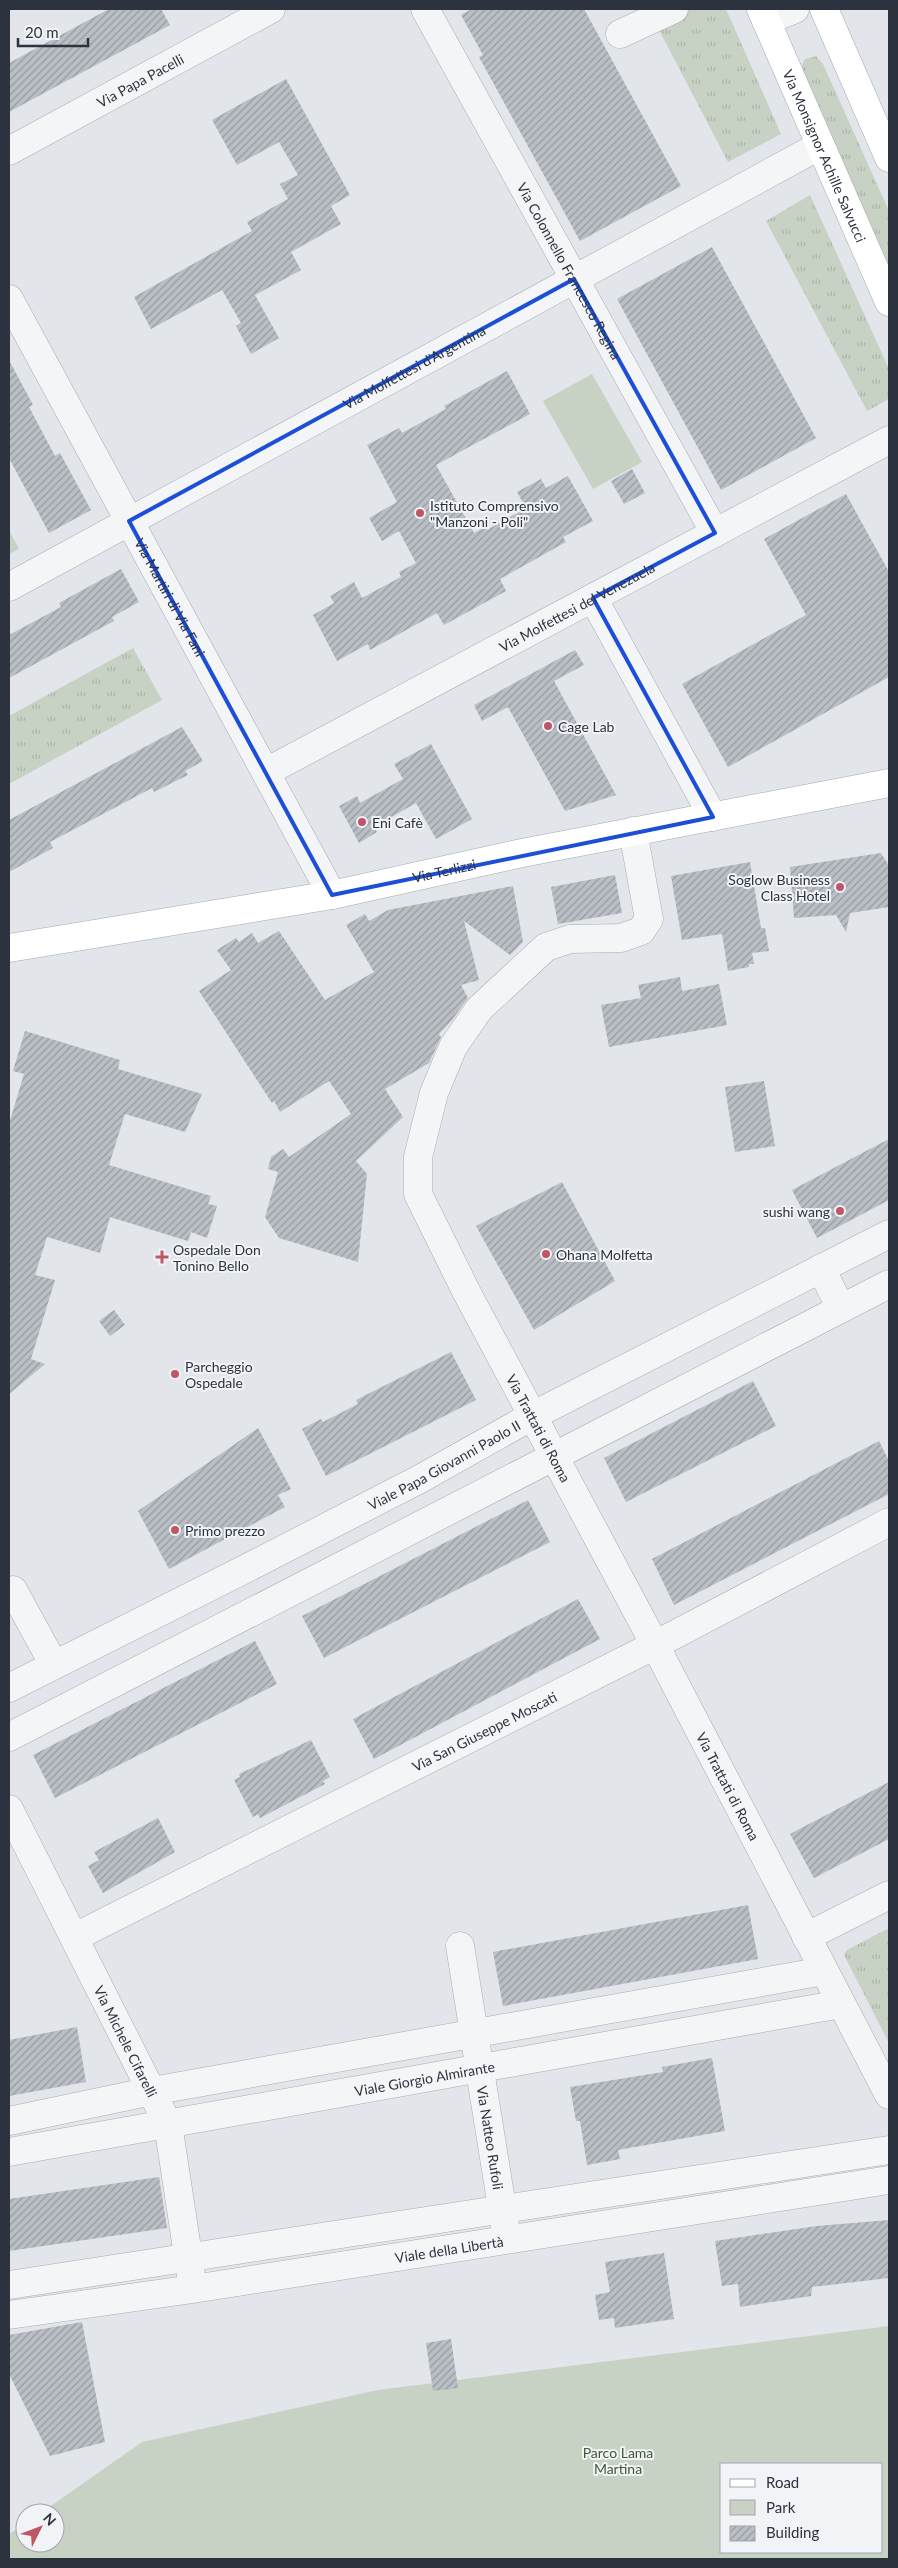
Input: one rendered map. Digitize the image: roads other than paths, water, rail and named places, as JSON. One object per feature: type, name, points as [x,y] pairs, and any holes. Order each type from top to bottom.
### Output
[{"type":"main road","points":[[830,11],[889,158]]},
{"type":"main road","name":"Via Monsignor Achille Salvucci","points":[[763,15],[889,302]]},
{"type":"main road","name":"Via Terlizzi","points":[[9,948],[332,895],[522,853],[887,783]]},
{"type":"street","name":"Via Papa Pacelli","points":[[9,152],[232,18],[271,9]]},
{"type":"street","name":"Via Colonnello Francesco Regina","points":[[425,9],[715,533]]},
{"type":"street","points":[[620,34],[674,9]]},
{"type":"street","points":[[763,15],[795,9]]},
{"type":"street","name":"Via Molfettesi d'Argentina","points":[[9,587],[819,146]]},
{"type":"street","name":"Via Martiri di Via Fani","points":[[9,299],[332,895]]},
{"type":"street","name":"Via Molfettesi del Venezuela","points":[[266,772],[889,440]]},
{"type":"street","points":[[593,598],[713,817]]},
{"type":"street","name":"Via Trattati di Roma","points":[[633,832],[649,919],[641,931],[621,938],[570,939],[546,947],[478,1009],[453,1047],[434,1093],[418,1156],[418,1194],[467,1293],[655,1645],[889,2095]]},
{"type":"street","name":"Viale Papa Giovanni Paolo II","points":[[9,1688],[418,1480],[534,1416],[889,1234]]},
{"type":"street","points":[[821,1268],[841,1309]]},
{"type":"street","points":[[9,1736],[889,1284]]},
{"type":"street","name":"Via San Giuseppe Moscati","points":[[75,1937],[655,1645],[889,1522]]},
{"type":"street","points":[[251,1566],[269,1602]]},
{"type":"street","points":[[9,1593],[13,1590],[54,1665]]},
{"type":"street","points":[[78,1654],[98,1690]]},
{"type":"street","name":"Via Michele Cifarelli","points":[[9,1809],[168,2124],[193,2289]]},
{"type":"street","points":[[806,1936],[889,1895]]},
{"type":"street","name":"Via Natteo Rufoli","points":[[460,1946],[507,2240]]},
{"type":"street","points":[[9,2121],[152,2091],[824,1971]]},
{"type":"street","name":"Viale Giorgio Almirante","points":[[9,2152],[840,2004]]},
{"type":"street","points":[[9,2285],[889,2150]]},
{"type":"street","name":"Viale della Libertà","points":[[9,2315],[193,2289],[889,2180]]},
{"type":"place","name":"Istituto Comprensivo \"Manzoni - Poli\"","points":[[420,513]]},
{"type":"place","name":"Cage Lab","points":[[548,726]]},
{"type":"place","name":"Eni Cafè","points":[[362,822]]},
{"type":"place","name":"Soglow Business Class Hotel","points":[[840,887]]},
{"type":"place","name":"sushi wang","points":[[840,1211]]},
{"type":"place","name":"Ohana Molfetta","points":[[546,1254]]},
{"type":"place","name":"Ospedale Don Tonino Bello","points":[[162,1257]]},
{"type":"place","name":"Parcheggio Ospedale","points":[[175,1374]]},
{"type":"place","name":"Primo prezzo","points":[[175,1530]]},
{"type":"park label","name":"Parco Lama Martina","points":[[618,2460]]}]
